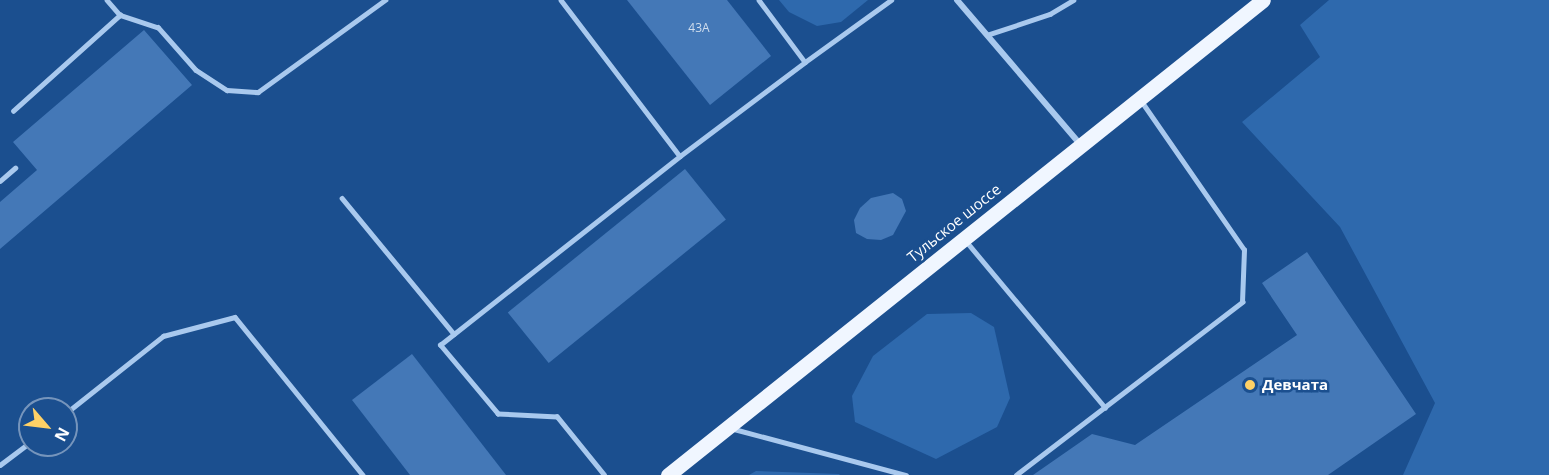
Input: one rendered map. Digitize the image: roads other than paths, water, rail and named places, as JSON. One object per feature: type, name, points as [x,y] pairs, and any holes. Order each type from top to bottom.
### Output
[{"type":"main road","name":"Тульское шоссе","points":[[668,475],[1263,0]]},
{"type":"street","points":[[957,0],[1081,145]]},
{"type":"lane","points":[[107,0],[120,15],[158,27],[195,70],[227,90],[258,92],[385,0]]},
{"type":"lane","points":[[561,0],[680,156]]},
{"type":"lane","points":[[759,0],[805,62]]},
{"type":"lane","points":[[604,475],[557,417],[498,414],[440,345],[680,156],[891,0]]},
{"type":"lane","points":[[987,35],[1050,14],[1073,0]]},
{"type":"lane","points":[[13,111],[120,15]]},
{"type":"lane","points":[[1016,475],[1242,302],[1244,250],[1139,99]]},
{"type":"lane","points":[[0,182],[15,168]]},
{"type":"lane","points":[[342,198],[454,334]]},
{"type":"lane","points":[[964,239],[1105,407]]},
{"type":"lane","points":[[78,403],[163,336],[235,317],[363,475]]},
{"type":"lane","points":[[728,427],[906,475]]},
{"type":"lane","points":[[0,465],[18,451]]},
{"type":"place","name":"Девчата","points":[[1250,385]]}]
